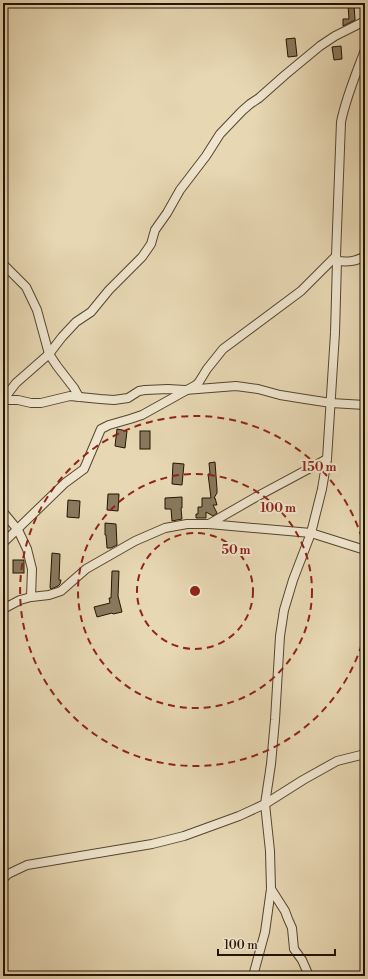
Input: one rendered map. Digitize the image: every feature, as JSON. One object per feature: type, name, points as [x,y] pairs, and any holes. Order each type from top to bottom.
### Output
[{"type":"street","points":[[3,400],[16,383],[49,354],[76,322],[90,312],[109,290],[142,257],[151,244],[155,230],[180,190],[206,156],[220,134],[242,111],[320,46],[335,36],[365,21]]},
{"type":"street","points":[[253,976],[266,932],[271,889],[270,851],[265,804],[273,749],[280,636],[284,610],[293,580],[311,533],[322,489],[327,459],[335,333],[341,122],[349,94],[365,50]]},
{"type":"street","points":[[3,543],[65,483],[84,469],[101,429],[142,414],[194,386],[199,382],[223,349],[301,291],[336,259],[353,261],[365,256]]},
{"type":"street","points":[[3,264],[26,287],[37,310],[49,354],[79,397]]},
{"type":"street","points":[[3,400],[41,402],[66,396],[114,400],[128,398],[139,391],[145,390],[185,390],[236,386],[331,403],[365,405]]},
{"type":"street","points":[[209,524],[327,459]]},
{"type":"street","points":[[3,512],[18,530],[27,549],[32,569],[31,597]]},
{"type":"street","points":[[3,608],[20,600],[49,595],[61,591],[86,568],[135,541],[165,528],[187,524],[209,524],[311,533],[365,550]]},
{"type":"street","points":[[3,878],[27,865],[152,844],[184,836],[239,816],[265,804],[302,780],[337,761],[365,754]]},
{"type":"street","points":[[271,889],[285,911],[292,928],[294,949],[302,960],[309,976]]},
{"type":"building","points":[[354,4],[355,20],[343,26],[343,19],[349,19],[348,5]]},
{"type":"building","points":[[295,38],[297,56],[288,57],[286,39]]},
{"type":"building","points":[[341,46],[342,59],[334,60],[332,47]]},
{"type":"building","points":[[117,429],[127,431],[125,448],[115,446]]},
{"type":"building","points":[[140,431],[150,431],[150,449],[140,449]]},
{"type":"building","points":[[215,462],[217,493],[214,498],[217,505],[213,505],[217,513],[213,516],[206,512],[206,518],[196,518],[196,514],[198,514],[198,507],[202,507],[202,498],[211,498],[208,474],[210,474],[209,463]]},
{"type":"building","points":[[173,463],[184,464],[182,485],[172,484]]},
{"type":"building","points":[[108,494],[119,494],[118,511],[107,510]]},
{"type":"building","points":[[182,497],[182,519],[172,521],[171,509],[165,509],[165,498]]},
{"type":"building","points":[[68,500],[80,501],[79,518],[67,517]]},
{"type":"building","points":[[105,523],[116,524],[117,545],[111,548],[107,548]]},
{"type":"building","points":[[52,553],[60,554],[59,580],[61,580],[58,586],[51,589],[50,588]]},
{"type":"building","points":[[13,560],[24,560],[24,573],[13,573]]},
{"type":"building","points":[[112,571],[119,571],[118,596],[122,612],[97,617],[94,607],[110,603],[109,598],[111,598]]}]
